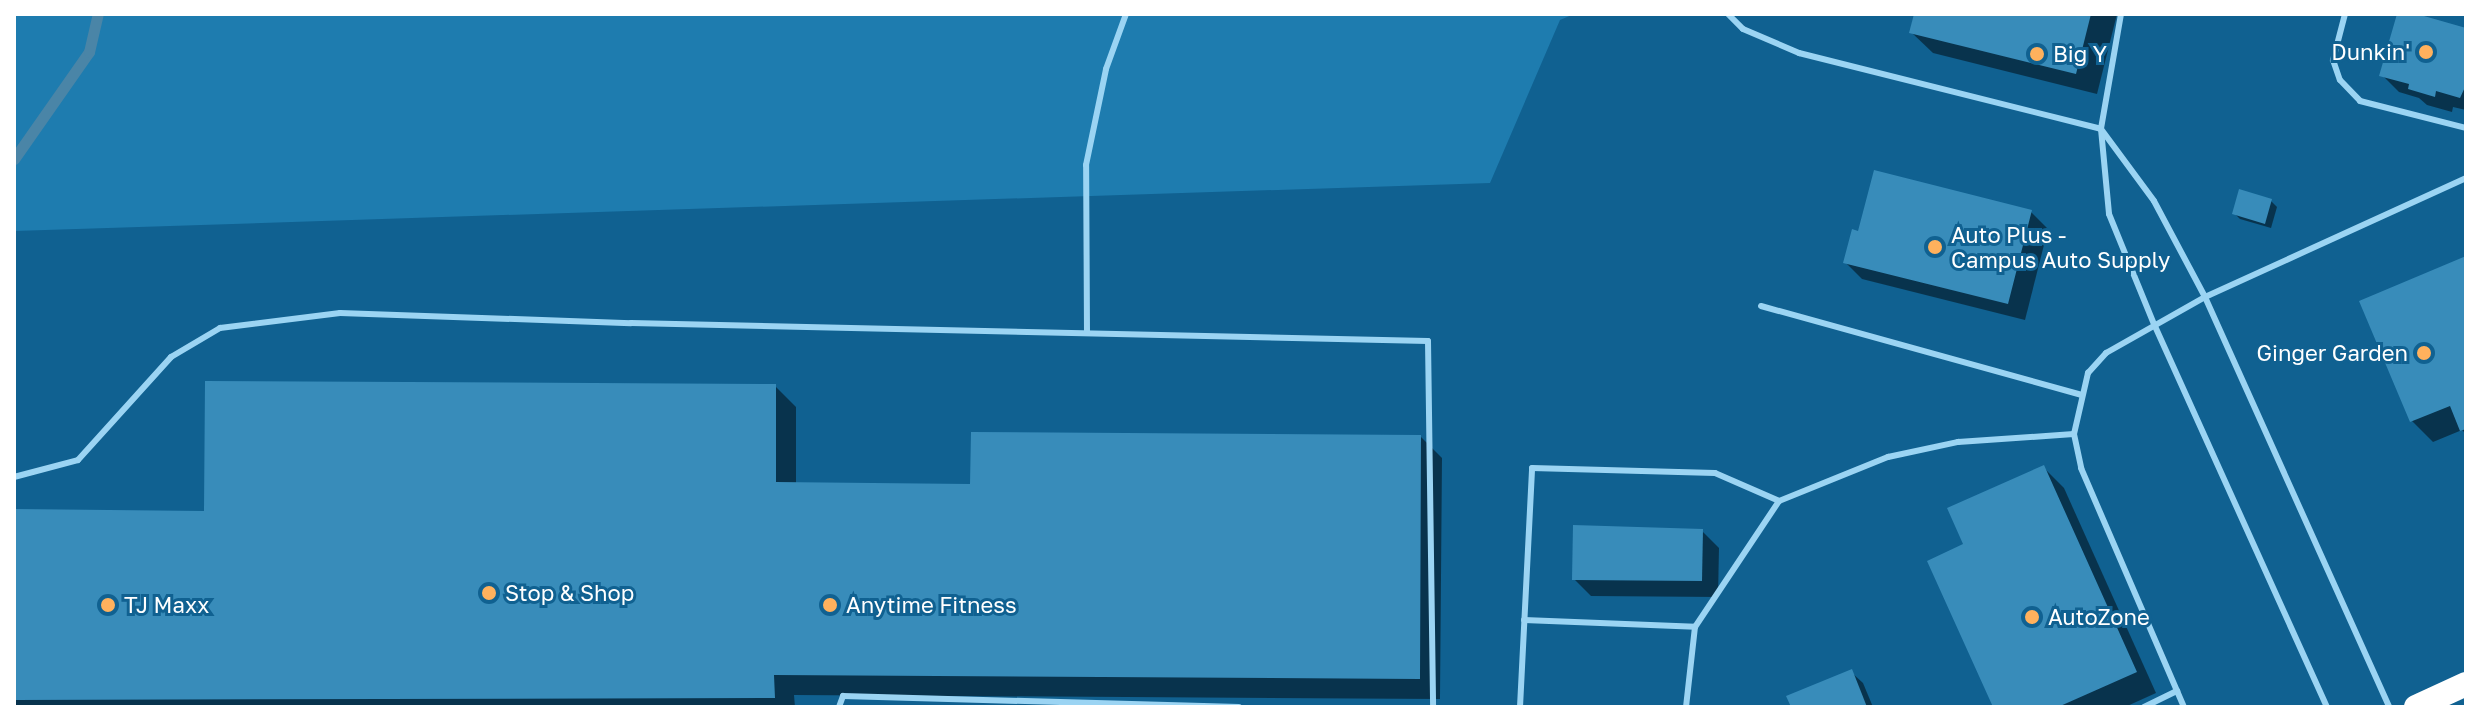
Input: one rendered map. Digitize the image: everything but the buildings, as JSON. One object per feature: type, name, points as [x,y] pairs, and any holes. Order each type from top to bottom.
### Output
[{"type":"highway","points":[[2416,707],[2466,684]]},
{"type":"lane","points":[[1087,333],[1086,165],[1106,69],[1126,14]]},
{"type":"lane","points":[[1728,14],[1743,29],[1799,53],[2101,129],[2154,201],[2205,297],[2389,707]]},
{"type":"lane","points":[[2121,14],[2101,129],[2109,214],[2154,324],[2327,707]]},
{"type":"lane","points":[[2345,14],[2333,60],[2340,80],[2360,101],[2466,128]]},
{"type":"lane","points":[[2184,707],[2081,468],[2074,434],[2088,373],[2106,353],[2205,297],[2466,178]]},
{"type":"lane","points":[[1761,306],[2082,395]]},
{"type":"lane","points":[[14,477],[78,460],[171,357],[220,328],[340,313],[1428,341],[1433,707]]},
{"type":"lane","points":[[1686,707],[1695,627],[1779,501],[1888,457],[1958,442],[2074,434]]},
{"type":"lane","points":[[1520,707],[1532,468],[1715,473],[1779,501]]},
{"type":"lane","points":[[1524,620],[1695,627]]},
{"type":"lane","points":[[2144,707],[2177,691]]},
{"type":"lane","points":[[839,707],[843,696],[1034,704],[1239,707]]},
{"type":"shaded area","points":[[14,14],[1574,14],[1560,20],[1490,183],[14,231]]},
{"type":"waterway","points":[[14,159],[89,52],[98,14]]},
{"type":"place","name":"Dunkin'","points":[[2426,52]]},
{"type":"place","name":"Big Y","points":[[2037,54]]},
{"type":"place","name":"Auto Plus - Campus Auto Supply","points":[[1935,247]]},
{"type":"place","name":"Ginger Garden","points":[[2424,353]]},
{"type":"place","name":"Stop & Shop","points":[[489,593]]},
{"type":"place","name":"TJ Maxx","points":[[108,605]]},
{"type":"place","name":"Anytime Fitness","points":[[830,605]]},
{"type":"place","name":"AutoZone","points":[[2032,617]]}]
